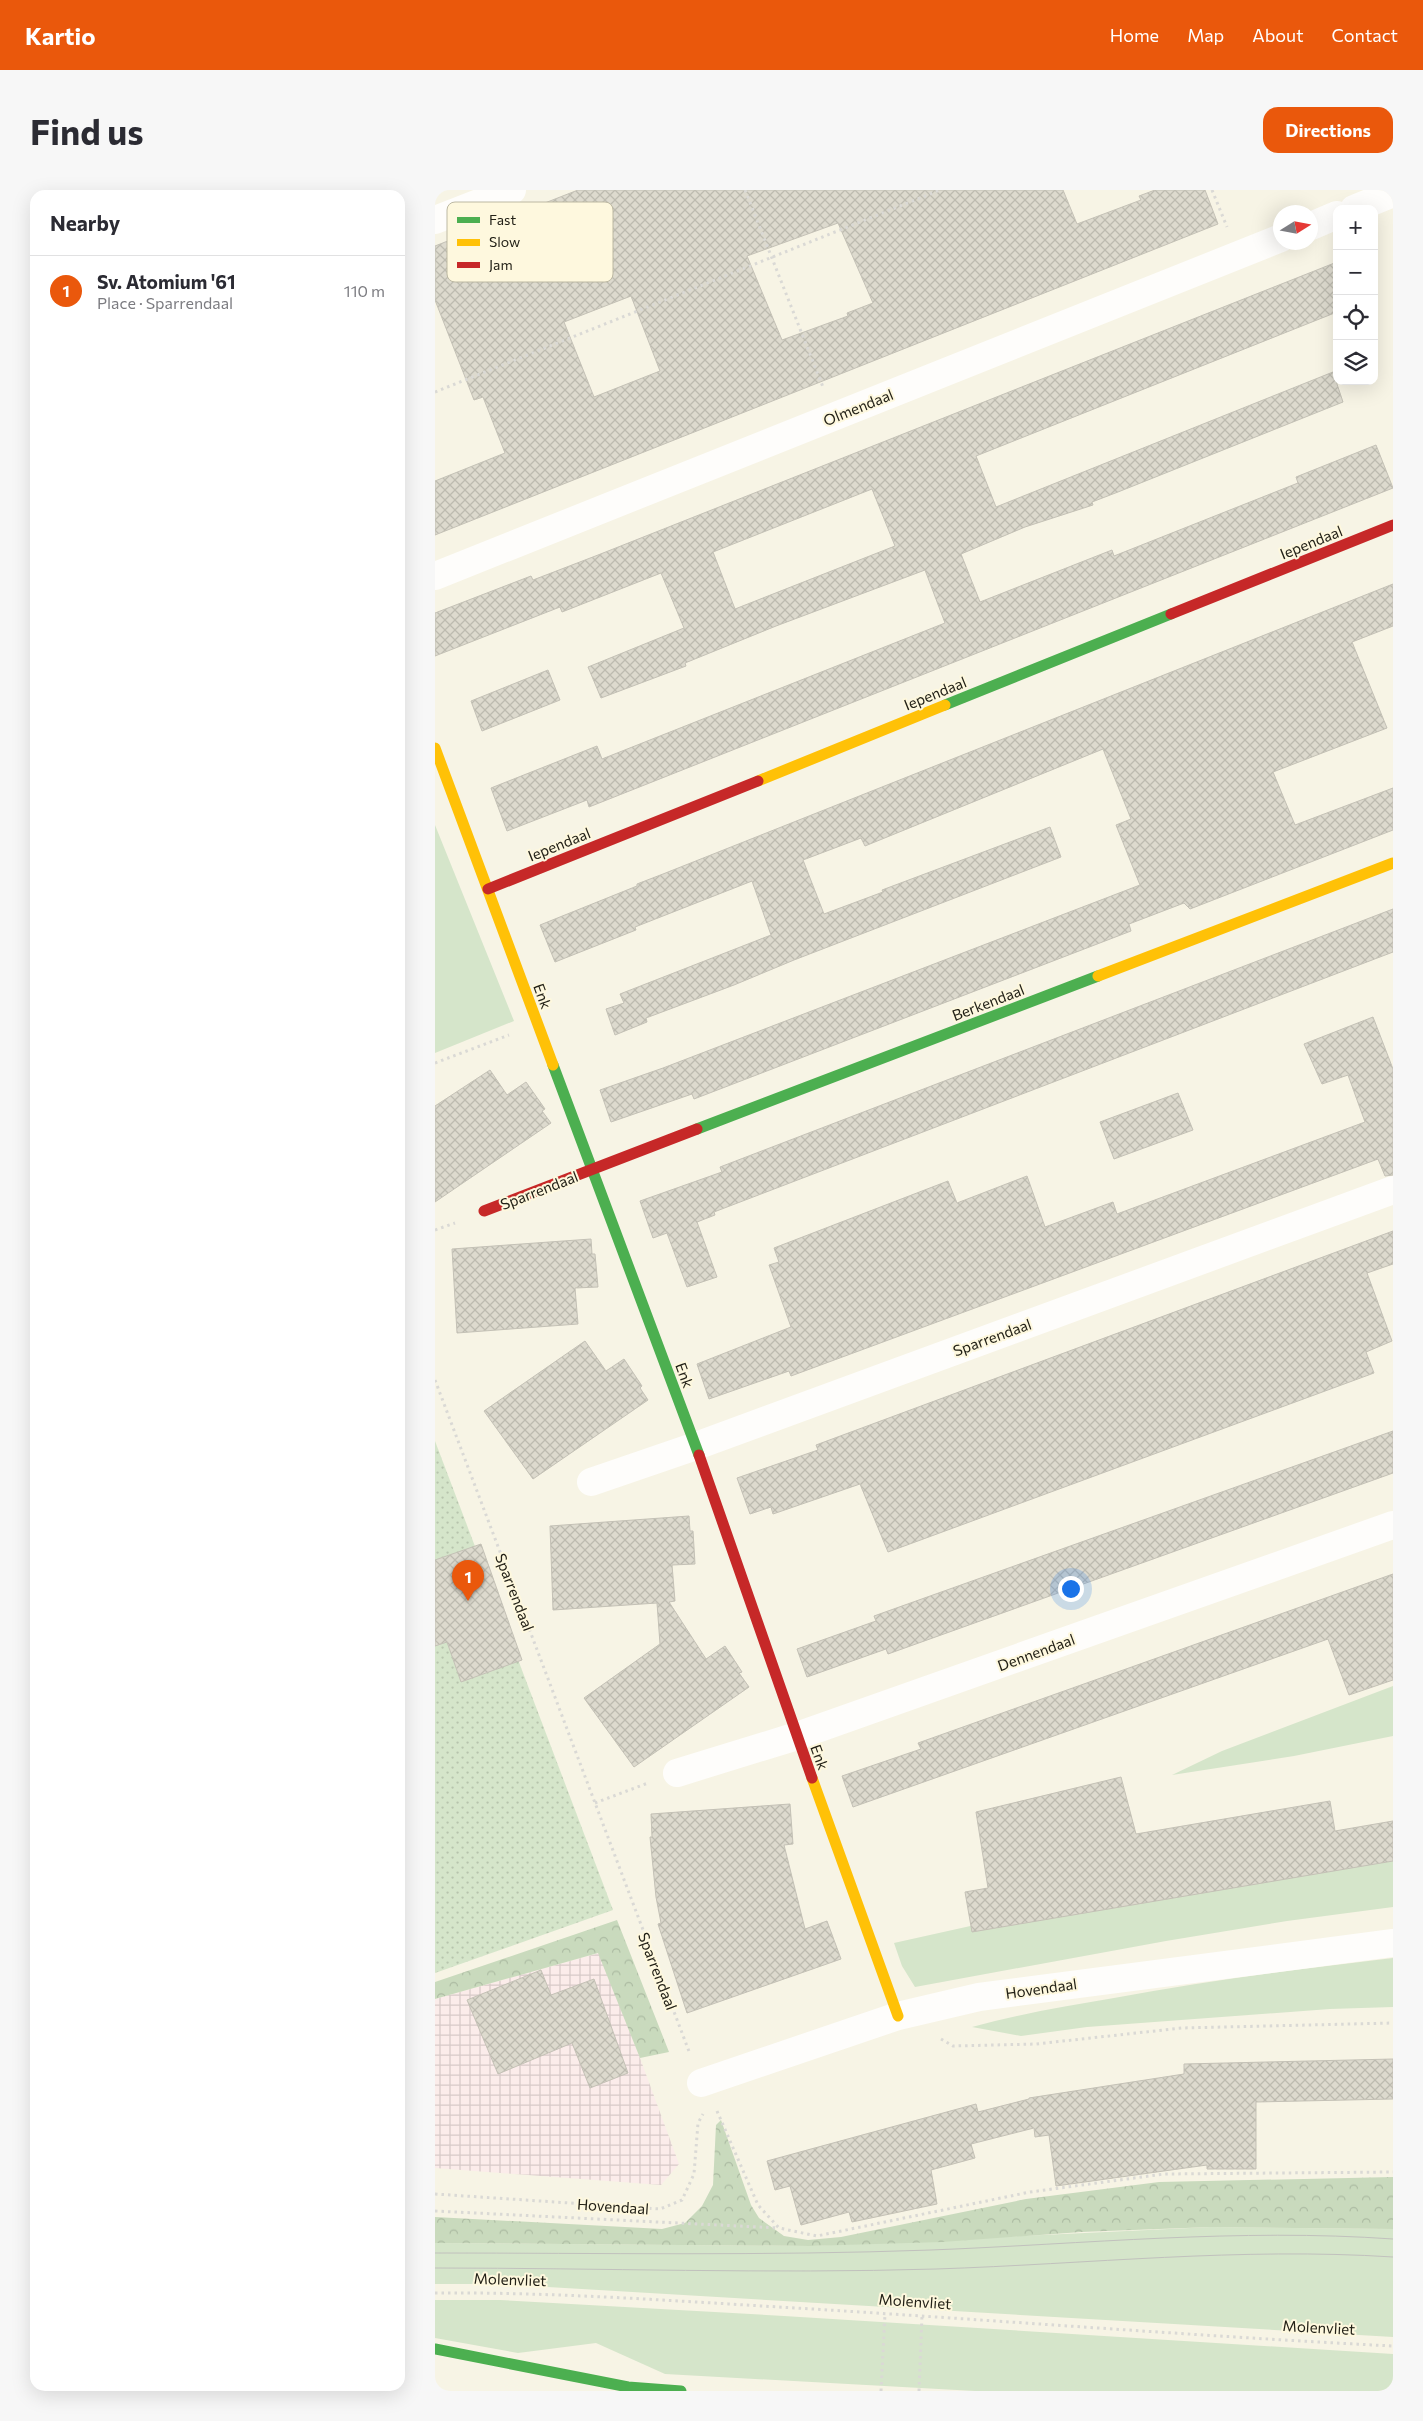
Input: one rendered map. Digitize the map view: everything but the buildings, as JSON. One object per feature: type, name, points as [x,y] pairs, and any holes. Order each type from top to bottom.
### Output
[{"type":"street","points":[[481,202],[512,190]]},
{"type":"street","points":[[1364,205],[1393,193]]},
{"type":"street","points":[[435,220],[447,215]]},
{"type":"street","points":[[1318,223],[1333,218]]},
{"type":"street","name":"Olmendaal","points":[[435,576],[1273,241]]},
{"type":"street","name":"Iependaal","points":[[487,889],[1393,525]]},
{"type":"street","name":"Enk","points":[[435,748],[696,1446],[797,1736],[898,2016]]},
{"type":"street","name":"Berkendaal","points":[[594,1169],[1393,862]]},
{"type":"street","name":"Sparrendaal","points":[[484,1212],[594,1169]]},
{"type":"street","name":"Sparrendaal","points":[[591,1482],[696,1446],[1393,1190]]},
{"type":"street","name":"Dennendaal","points":[[677,1773],[797,1736],[1393,1525]]},
{"type":"street","name":"Hovendaal","points":[[704,2094],[898,2016],[979,1997],[1393,1943]]},
{"type":"street","points":[[435,2349],[627,2387],[681,2391]]},
{"type":"street","points":[[582,2390],[627,2387]]},
{"type":"path","points":[[745,190],[835,416]]},
{"type":"path","points":[[435,392],[940,190]]},
{"type":"path","points":[[1212,190],[1238,255]]},
{"type":"path","points":[[435,1063],[538,1024]]},
{"type":"path","name":"Sparrendaal","points":[[435,1380],[704,2094]]},
{"type":"path","points":[[595,1803],[677,1773]]},
{"type":"path","points":[[898,2016],[953,2046],[1036,2044],[1182,2028],[1393,2023]]},
{"type":"path","name":"Hovendaal","points":[[435,2194],[660,2209],[682,2200],[695,2174],[698,2123],[704,2094]]},
{"type":"path","points":[[716,2107],[758,2205],[779,2228]]},
{"type":"path","points":[[435,2211],[779,2228],[817,2236],[1030,2192],[1163,2174],[1393,2172]]},
{"type":"path","name":"Molenvliet","points":[[435,2292],[505,2293],[921,2316],[1214,2337],[1393,2346]]},
{"type":"path","points":[[881,2391],[885,2314]]},
{"type":"path","points":[[919,2391],[921,2316]]},
{"type":"shaded area","points":[[599,1953],[679,2164],[661,2185],[435,2168],[435,1999]]},
{"type":"green space","points":[[435,825],[514,1021],[435,1053]]},
{"type":"green space","points":[[435,1441],[613,1910],[435,1973]]},
{"type":"green space","points":[[1393,1686],[1393,1736],[1294,1756],[1172,1775],[1222,1751]]},
{"type":"green space","points":[[1393,1853],[1393,1907],[1287,1921],[1166,1941],[915,1987],[902,1966],[894,1943],[975,1925]]},
{"type":"green space","points":[[617,1920],[669,2052],[640,2058],[598,1953],[435,1999],[435,1982]]},
{"type":"green space","points":[[1393,1958],[1393,2007],[1330,2009],[1087,2027],[1021,2036],[972,2027],[1043,2011],[1183,1986]]},
{"type":"green space","points":[[721,2120],[751,2205],[759,2218],[784,2236],[808,2240],[841,2237],[1026,2199],[1159,2182],[1393,2177],[1393,2229],[1211,2227],[1081,2232],[942,2242],[810,2246],[435,2243],[435,2217],[662,2229],[685,2223],[702,2206],[713,2185],[716,2125]]},
{"type":"green space","points":[[1211,2227],[1393,2229],[1393,2337],[497,2284],[435,2284],[435,2243],[810,2246]]},
{"type":"green space","points":[[435,2300],[500,2300],[784,2316],[1393,2354],[1393,2391],[975,2391],[665,2374],[596,2343],[518,2353],[435,2338]]},
{"type":"tram line","points":[[435,2253],[745,2254],[869,2252],[1162,2238],[1277,2235],[1393,2239]]},
{"type":"tram line","points":[[435,2268],[748,2271],[873,2270],[993,2267],[1222,2255],[1336,2254],[1393,2257]]},
{"type":"traffic: fast","points":[[945,705],[1171,614]]},
{"type":"traffic: fast","points":[[697,1129],[1098,976]]},
{"type":"traffic: fast","points":[[553,1065],[699,1455]]},
{"type":"traffic: fast","points":[[435,2349],[628,2387],[681,2391]]},
{"type":"traffic: slow","points":[[758,781],[945,705]]},
{"type":"traffic: slow","points":[[435,748],[553,1065]]},
{"type":"traffic: slow","points":[[1098,976],[1393,863]]},
{"type":"traffic: slow","points":[[812,1778],[898,2016]]},
{"type":"traffic: jam","points":[[1171,614],[1393,525]]},
{"type":"traffic: jam","points":[[488,889],[758,781]]},
{"type":"traffic: jam","points":[[484,1211],[697,1129]]},
{"type":"traffic: jam","points":[[699,1455],[812,1778]]},
{"type":"place","name":"Sv. Atomium '61","points":[[468,1601]]}]
